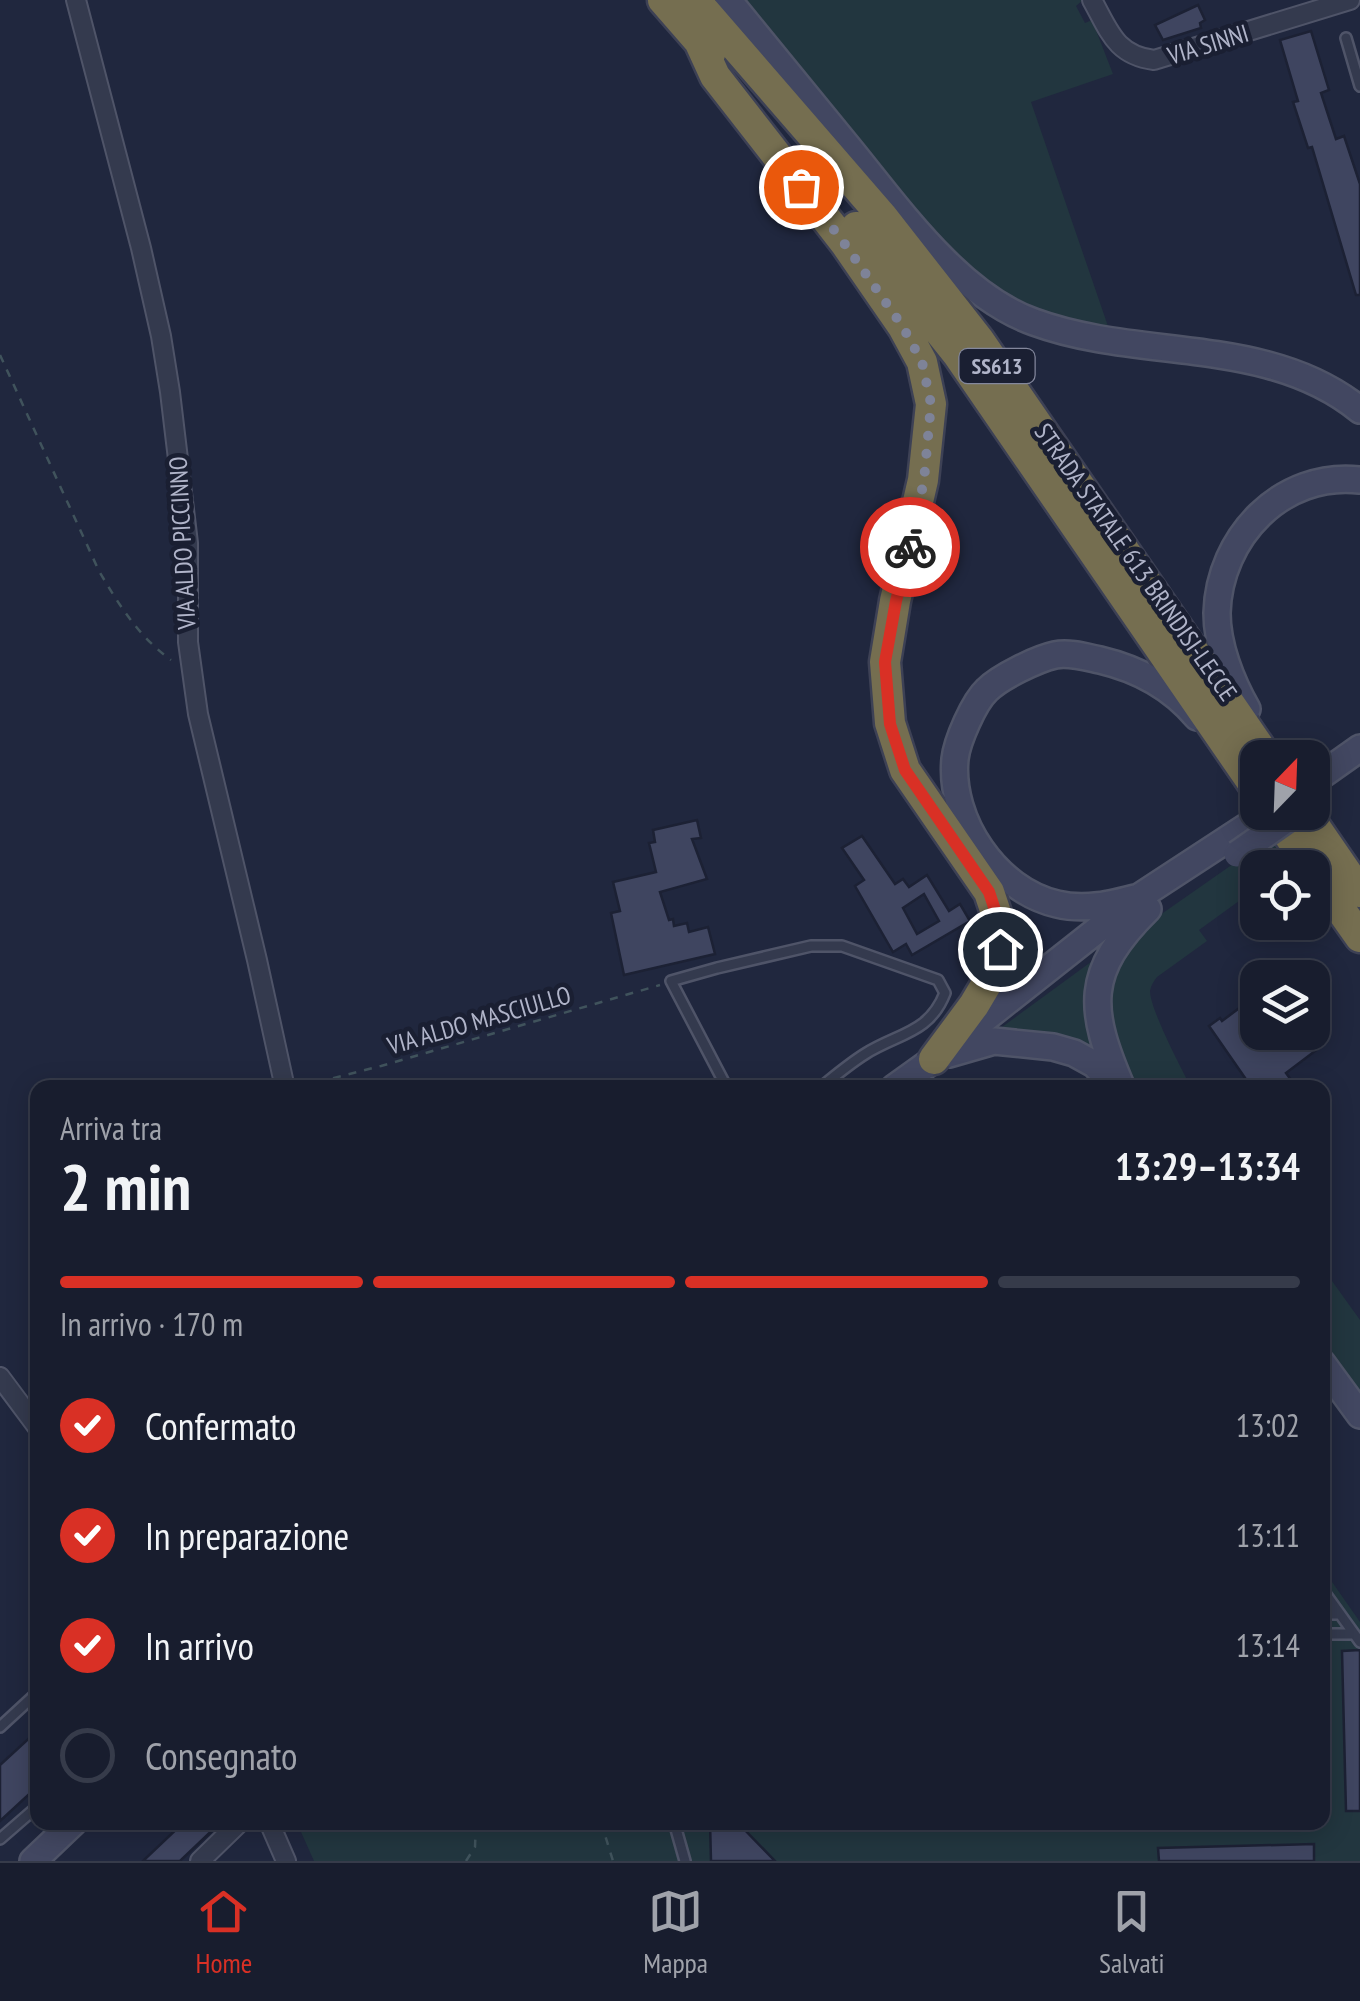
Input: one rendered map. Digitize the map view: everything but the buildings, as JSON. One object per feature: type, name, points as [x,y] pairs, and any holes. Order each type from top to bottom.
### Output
[{"type":"highway","name":"STRADA STATALE 613 BRINDISI-LECCE","points":[[663,0],[859,231],[958,355],[1240,767]]},
{"type":"highway","name":"STRADA STATALE 613 BRINDISI-LECCE","points":[[695,0],[882,216],[979,340],[1257,740]]},
{"type":"highway","points":[[699,41],[715,76],[844,243],[903,327],[922,362],[931,404],[924,480],[885,662],[890,724],[905,770],[989,892],[1000,925],[1000,949],[993,973],[934,1059]]},
{"type":"highway","points":[[1317,830],[1360,892]]},
{"type":"highway","name":"STRADA STATALE 613 BRINDISI-LECCE","points":[[1330,894],[1360,937]]},
{"type":"main road","points":[[728,0],[896,206],[960,277],[995,302],[1030,321],[1079,336],[1266,363],[1306,375],[1360,410]]},
{"type":"main road","points":[[1265,740],[1234,687],[1224,653],[1217,615],[1229,558],[1242,533],[1259,513],[1285,496],[1311,484],[1342,478],[1360,480]]},
{"type":"main road","points":[[1144,903],[1059,905],[1034,897],[1006,878],[989,860],[972,834],[957,796],[956,757],[968,722],[986,690],[1025,666],[1058,654],[1118,664],[1151,678],[1185,703],[1240,772]]},
{"type":"main road","points":[[1330,773],[1354,760]]},
{"type":"main road","points":[[1330,784],[1354,760]]},
{"type":"main road","points":[[1233,847],[1244,830]]},
{"type":"main road","points":[[905,1080],[1144,903],[1264,830]]},
{"type":"main road","points":[[1116,1080],[1100,1030],[1098,988],[1114,948],[1144,903]]},
{"type":"main road","points":[[934,1059],[994,1041],[1035,1044],[1074,1053],[1094,1064],[1111,1080]]},
{"type":"main road","points":[[1330,1374],[1360,1415]]},
{"type":"main road","points":[[33,1861],[66,1830]]},
{"type":"street","name":"VIA ALDO PICCINNO","points":[[76,0],[161,336],[188,543],[188,642],[198,714],[283,1080]]},
{"type":"street","name":"VIA SINNI","points":[[1092,0],[1119,47],[1142,59],[1154,60],[1350,0]]},
{"type":"street","points":[[0,1377],[30,1417]]},
{"type":"street","points":[[200,1861],[232,1830]]},
{"type":"street","points":[[272,1830],[286,1861]]},
{"type":"lane","points":[[1346,38],[1360,86]]},
{"type":"lane","points":[[723,1080],[671,982],[811,946],[842,946],[938,980],[944,993],[938,1011],[929,1020],[867,1052],[830,1080]]},
{"type":"lane","points":[[1330,1600],[1357,1638]]},
{"type":"lane","points":[[1330,1614],[1340,1614]]},
{"type":"lane","points":[[1330,1635],[1357,1638]]},
{"type":"lane","points":[[0,1727],[30,1699]]},
{"type":"lane","points":[[0,1839],[30,1813]]},
{"type":"lane","points":[[676,1830],[685,1861]]},
{"type":"path","points":[[0,355],[66,502],[117,602],[159,651],[193,676]]},
{"type":"path","name":"VIA ALDO MASCIULLO","points":[[326,1080],[671,982]]},
{"type":"path","points":[[466,1861],[474,1847],[475,1830]]},
{"type":"path","points":[[603,1830],[612,1861]]},
{"type":"shaded area","points":[[745,0],[1083,0],[1076,6],[1085,23],[1092,20],[1113,74],[1031,102],[1110,332],[1025,308],[992,288],[961,262],[814,90]]},
{"type":"shaded area","points":[[1273,836],[1277,850],[1253,850]]},
{"type":"shaded area","points":[[1240,859],[1240,900],[1199,930],[1207,941],[1157,977],[1150,991],[1155,1011],[1188,1080],[1131,1080],[1112,1046],[1106,993],[1112,970],[1140,929]]},
{"type":"shaded area","points":[[1095,959],[1100,1058],[998,1030]]},
{"type":"shaded area","points":[[1330,1278],[1360,1320],[1360,1400],[1330,1358]]},
{"type":"shaded area","points":[[1330,1579],[1360,1622],[1360,1861],[314,1861],[300,1830],[1330,1830]]},
{"type":"way so far","points":[[801,187],[903,327],[922,362],[931,404],[924,480],[910,547]]},
{"type":"route","points":[[910,547],[885,662],[890,724],[905,770],[989,892],[1000,925],[1000,949]]}]
